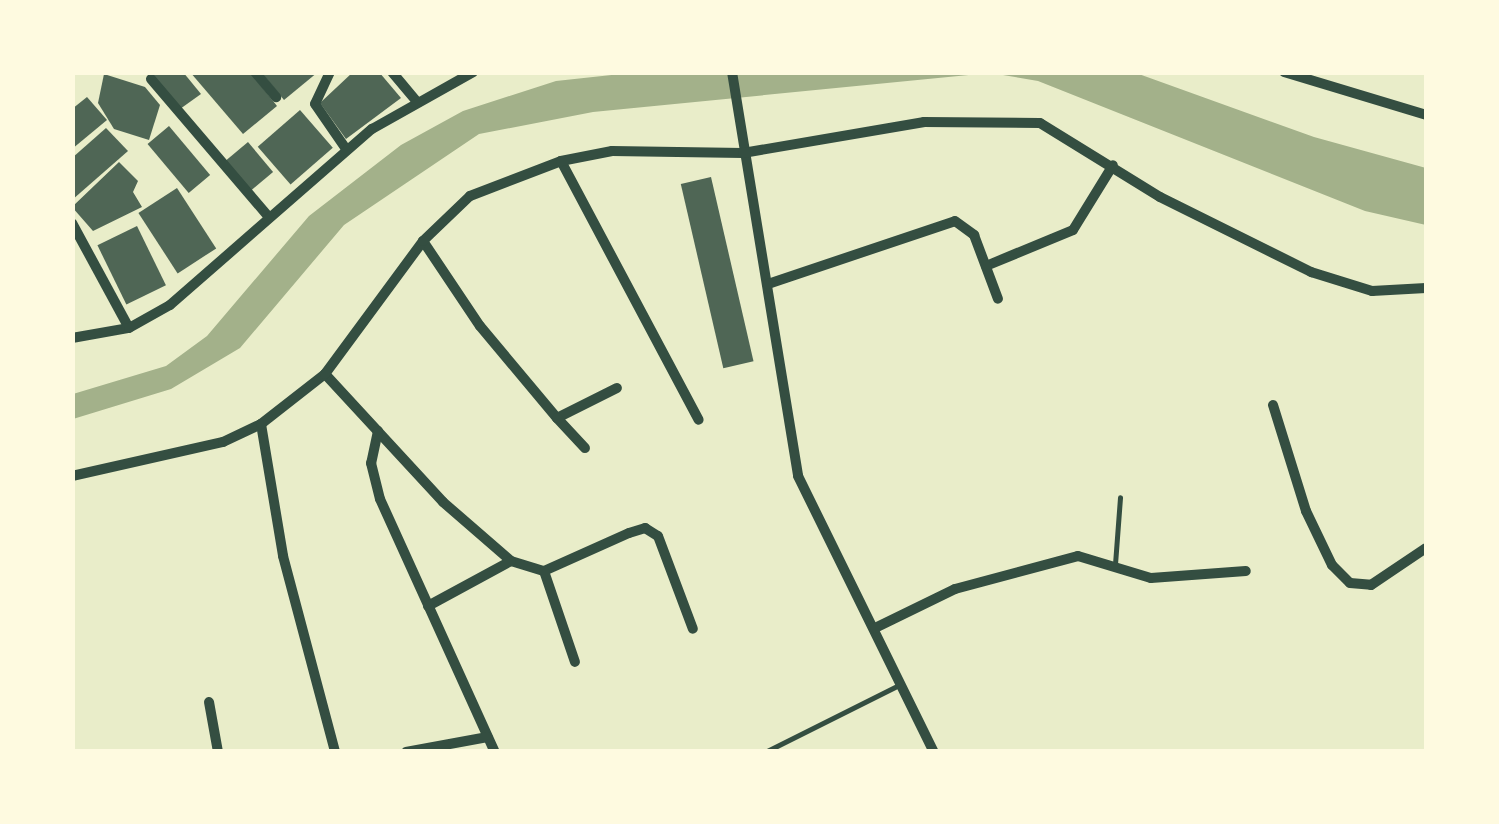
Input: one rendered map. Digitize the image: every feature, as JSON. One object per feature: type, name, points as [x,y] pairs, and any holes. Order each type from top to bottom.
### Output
[{"type":"street","points":[[255,72],[276,97]]},
{"type":"street","points":[[330,72],[315,104],[346,148]]},
{"type":"street","points":[[392,72],[416,102]]},
{"type":"street","points":[[72,338],[129,328],[170,305],[346,148],[416,102],[473,72]]},
{"type":"street","points":[[732,72],[798,476],[934,752]]},
{"type":"street","points":[[1290,74],[1426,115]]},
{"type":"street","points":[[151,80],[269,217]]},
{"type":"street","points":[[72,476],[223,442],[261,424],[324,374],[423,241],[470,196],[561,161],[642,148],[743,153],[905,125],[1000,118],[1040,122],[1160,197],[1310,272],[1372,291],[1426,288]]},
{"type":"street","points":[[561,161],[699,420]]},
{"type":"street","points":[[986,266],[1073,230],[1114,166]]},
{"type":"street","points":[[768,284],[955,222],[974,235],[998,299]]},
{"type":"street","points":[[72,223],[129,328]]},
{"type":"street","points":[[423,241],[480,326],[584,448]]},
{"type":"street","points":[[324,374],[511,561],[544,571],[645,528],[668,551],[693,629]]},
{"type":"street","points":[[557,418],[617,388]]},
{"type":"street","points":[[1273,405],[1306,511],[1332,565],[1350,583],[1371,584],[1426,548]]},
{"type":"street","points":[[261,424],[283,556],[335,752]]},
{"type":"street","points":[[378,431],[371,463],[376,486],[495,752]]},
{"type":"street","points":[[875,628],[955,589],[1078,556],[1115,564],[1151,578],[1246,571]]},
{"type":"street","points":[[428,606],[511,561]]},
{"type":"street","points":[[544,571],[575,662]]},
{"type":"street","points":[[208,702],[218,752]]},
{"type":"street","points":[[406,752],[488,737]]},
{"type":"lane","points":[[1115,564],[1120,497]]},
{"type":"lane","points":[[765,752],[902,684]]},
{"type":"shaded area","points":[[630,73],[989,73],[593,112],[479,134],[344,225],[240,348],[171,389],[73,419],[73,394],[166,366],[207,336],[309,216],[401,145],[463,111],[556,81]]},
{"type":"shaded area","points":[[991,73],[1136,73],[1314,137],[1426,168],[1426,225],[1365,211],[1038,81]]},
{"type":"building","points":[[149,72],[183,72],[201,94],[180,109]]},
{"type":"building","points":[[190,72],[250,72],[277,106],[243,134]]},
{"type":"building","points":[[261,72],[318,72],[284,100]]},
{"type":"building","points":[[353,72],[379,72],[401,98],[346,139],[320,103]]},
{"type":"building","points":[[104,74],[145,87],[160,105],[149,140],[114,129],[98,103]]},
{"type":"building","points":[[87,97],[107,120],[72,149],[72,109]]},
{"type":"building","points":[[300,110],[333,148],[291,184],[258,147]]},
{"type":"building","points":[[169,126],[210,175],[189,193],[148,144]]},
{"type":"building","points":[[106,128],[128,151],[72,200],[72,158]]},
{"type":"building","points":[[248,142],[273,172],[250,191],[225,161]]},
{"type":"building","points":[[119,162],[138,181],[133,192],[142,207],[93,231],[72,207]]},
{"type":"building","points":[[711,177],[754,361],[723,368],[681,184]]},
{"type":"building","points":[[177,188],[216,248],[178,273],[138,213]]},
{"type":"building","points":[[137,226],[166,285],[126,305],[97,245]]}]
